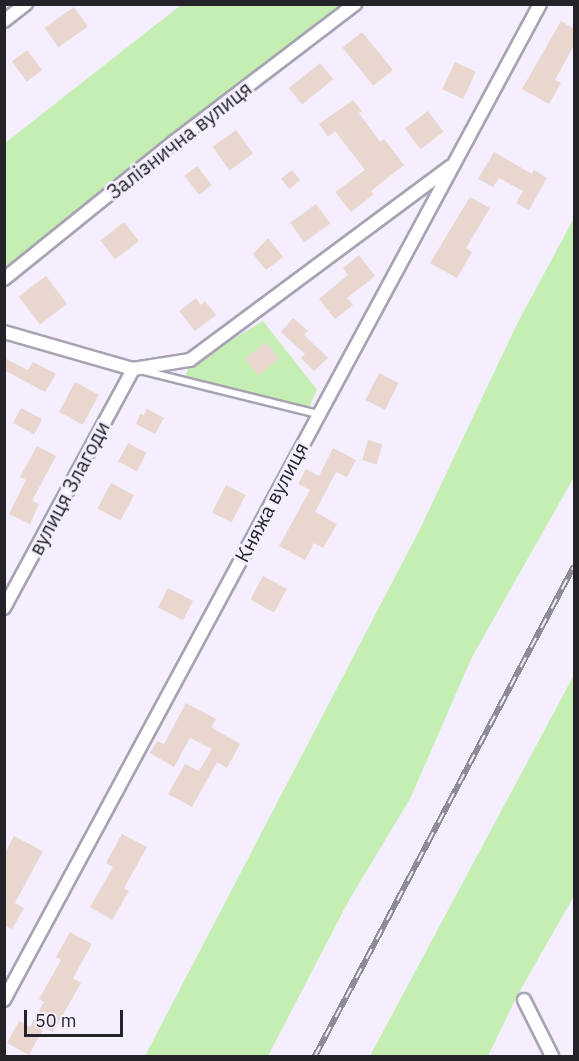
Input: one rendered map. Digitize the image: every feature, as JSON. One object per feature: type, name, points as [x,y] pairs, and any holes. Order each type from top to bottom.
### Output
[{"type":"street","points":[[4,21],[26,4]]},
{"type":"street","name":"Залізнична вулиця","points":[[4,279],[174,142],[355,4]]},
{"type":"street","name":"Княжа вулиця","points":[[4,1000],[540,4]]},
{"type":"street","points":[[4,332],[133,369],[190,360],[453,165]]},
{"type":"street","name":"вулиця Злагоди","points":[[4,608],[133,369]]},
{"type":"street","points":[[524,1000],[552,1056]]},
{"type":"lane","points":[[133,369],[318,414]]},
{"type":"green space","points":[[181,5],[344,5],[171,137],[5,271],[5,143]]},
{"type":"green space","points":[[574,218],[574,477],[472,657],[410,799],[349,900],[268,1056],[145,1056],[421,527],[517,324]]},
{"type":"green space","points":[[263,321],[317,390],[309,407],[185,376],[190,365]]},
{"type":"green space","points":[[574,675],[574,896],[518,994],[488,1056],[370,1056]]},
{"type":"building","points":[[74,7],[88,27],[58,47],[45,28]]},
{"type":"building","points":[[561,21],[574,29],[574,45],[555,80],[561,83],[549,104],[522,89]]},
{"type":"building","points":[[362,32],[393,70],[373,86],[343,48]]},
{"type":"building","points":[[27,50],[42,70],[27,81],[12,61]]},
{"type":"building","points":[[455,62],[476,72],[463,99],[442,89]]},
{"type":"building","points":[[320,63],[333,79],[302,104],[289,88]]},
{"type":"building","points":[[353,100],[362,111],[359,113],[380,142],[384,139],[404,165],[371,191],[374,194],[351,212],[335,192],[365,170],[335,131],[328,137],[319,124]]},
{"type":"building","points":[[428,111],[444,132],[420,149],[405,128]]},
{"type":"building","points":[[236,130],[253,153],[230,171],[213,147]]},
{"type":"building","points":[[494,152],[532,174],[534,170],[547,178],[529,210],[516,203],[523,191],[499,178],[493,187],[478,179]]},
{"type":"building","points":[[197,166],[212,185],[199,195],[184,176]]},
{"type":"building","points":[[292,170],[300,180],[289,189],[281,179]]},
{"type":"building","points":[[470,197],[490,208],[466,248],[472,252],[457,278],[430,263]]},
{"type":"building","points":[[316,204],[330,223],[304,242],[290,223]]},
{"type":"building","points":[[124,222],[139,241],[115,259],[100,240]]},
{"type":"building","points":[[268,238],[283,257],[266,270],[253,254]]},
{"type":"building","points":[[359,255],[375,276],[347,298],[353,305],[335,319],[319,299],[348,275],[343,268]]},
{"type":"building","points":[[46,276],[67,304],[40,324],[19,296]]},
{"type":"building","points":[[196,298],[201,305],[205,301],[216,315],[195,331],[179,311]]},
{"type":"building","points":[[293,318],[308,331],[304,335],[328,358],[314,371],[301,358],[305,354],[281,332]]},
{"type":"building","points":[[266,342],[279,358],[258,375],[245,359]]},
{"type":"building","points":[[4,358],[28,370],[33,362],[56,374],[45,392],[4,370]]},
{"type":"building","points":[[379,373],[399,383],[385,410],[365,400]]},
{"type":"building","points":[[75,382],[99,395],[83,425],[59,412]]},
{"type":"building","points":[[21,408],[42,419],[34,434],[13,423]]},
{"type":"building","points":[[147,409],[164,418],[155,434],[136,424],[140,414],[144,415]]},
{"type":"building","points":[[368,440],[382,444],[377,464],[362,460]]},
{"type":"building","points":[[128,443],[147,453],[137,471],[118,462]]},
{"type":"building","points":[[37,446],[56,456],[32,501],[39,504],[30,524],[9,514],[26,480],[20,477]]},
{"type":"building","points":[[333,448],[356,460],[347,477],[336,472],[315,512],[337,524],[323,548],[314,543],[305,560],[279,546],[310,490],[298,484],[306,469],[319,476]]},
{"type":"building","points":[[111,483],[134,495],[120,521],[97,509]]},
{"type":"building","points":[[226,485],[246,495],[232,523],[212,513]]},
{"type":"building","points":[[263,576],[287,589],[274,613],[250,600]]},
{"type":"building","points":[[168,588],[193,601],[183,620],[158,608]]},
{"type":"building","points":[[186,703],[216,719],[211,727],[240,744],[227,768],[217,762],[192,807],[168,794],[185,764],[199,771],[212,749],[190,738],[174,767],[150,753],[157,741],[164,744]]},
{"type":"building","points":[[122,834],[147,847],[124,888],[129,891],[112,920],[90,907],[113,867],[106,863]]},
{"type":"building","points":[[14,836],[43,851],[15,903],[24,908],[12,929],[4,925],[4,855]]},
{"type":"building","points":[[70,932],[92,944],[73,978],[81,983],[53,1032],[44,1027],[29,1055],[7,1043],[19,1021],[30,1027],[44,1002],[39,999],[61,960],[56,957]]},
{"type":"railway","points":[[315,1056],[574,566]]}]
